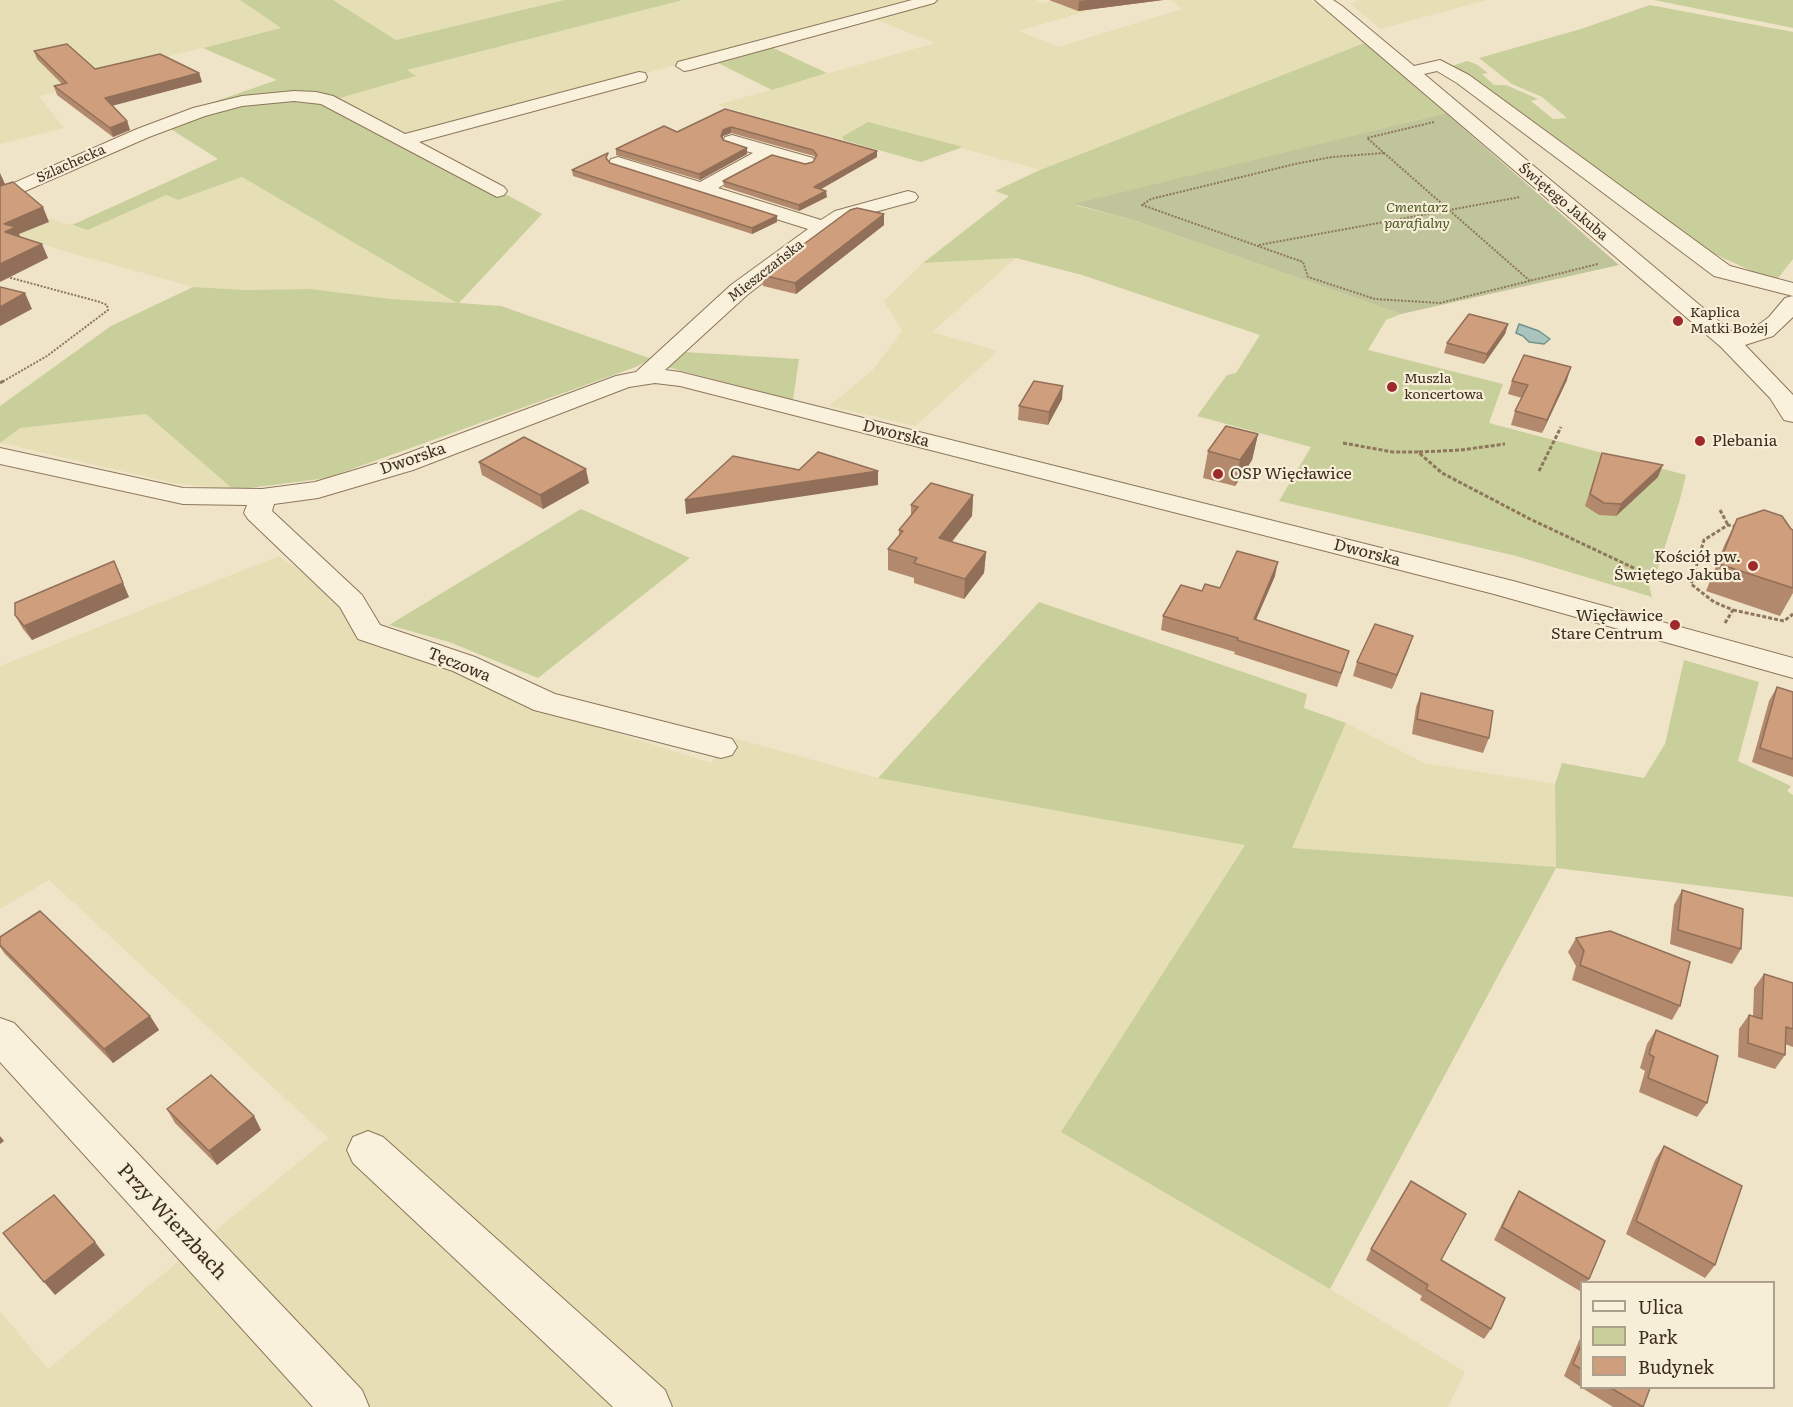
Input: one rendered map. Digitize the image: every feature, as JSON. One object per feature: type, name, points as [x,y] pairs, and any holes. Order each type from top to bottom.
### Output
[{"type":"street","points":[[684,66],[929,0]]},
{"type":"street","name":"Świętego Jakuba","points":[[1323,0],[1337,9],[1729,342],[1780,394],[1793,415]]},
{"type":"street","points":[[1411,72],[1440,65],[1463,79],[1722,271],[1793,290]]},
{"type":"street","points":[[402,141],[639,77]]},
{"type":"street","name":"Szlachecka","points":[[0,196],[143,133],[226,105],[269,98],[305,97],[327,100],[497,191]]},
{"type":"street","points":[[732,141],[806,162]]},
{"type":"street","points":[[702,189],[769,152]]},
{"type":"street","points":[[618,163],[823,227]]},
{"type":"street","name":"Mieszczańska","points":[[643,378],[739,290],[842,214],[908,197]]},
{"type":"street","points":[[1729,342],[1765,331],[1778,322],[1793,303]]},
{"type":"street","name":"Dworska","points":[[0,456],[183,496],[262,497],[318,490],[404,464],[624,381],[655,376],[680,380],[1492,584],[1793,668]]},
{"type":"street","name":"Tęczowa","points":[[262,497],[258,513],[352,602],[369,632],[464,664],[545,702],[721,747]]},
{"type":"street","name":"Przy Wierzbach","points":[[0,1035],[345,1407]]},
{"type":"street","points":[[369,1150],[648,1407]]},
{"type":"path","points":[[1439,121],[1367,138],[1530,281]]},
{"type":"path","points":[[1384,153],[1332,157],[1295,165],[1151,199],[1142,206],[1303,262],[1308,277],[1375,299],[1440,303],[1603,263]]},
{"type":"path","points":[[1256,246],[1527,196]]},
{"type":"path","points":[[0,275],[100,302],[107,305],[108,310],[47,356],[0,383]]},
{"type":"path","points":[[1539,471],[1561,427]]},
{"type":"path","points":[[1344,443],[1393,452],[1461,450],[1505,444]]},
{"type":"path","points":[[1418,452],[1442,473],[1530,519],[1638,570]]},
{"type":"path","points":[[1720,510],[1728,525]]},
{"type":"path","points":[[1748,528],[1728,525],[1704,540],[1691,584],[1714,602],[1732,610],[1784,621],[1793,614]]},
{"type":"path","points":[[1723,627],[1732,610]]},
{"type":"shaded area","points":[[0,0],[240,0],[281,28],[91,76],[98,81],[39,96],[64,128],[0,144]]},
{"type":"shaded area","points":[[333,0],[564,0],[396,40]]},
{"type":"shaded area","points":[[683,0],[916,0],[646,73],[408,142],[332,100],[415,76],[406,70]]},
{"type":"shaded area","points":[[939,0],[1035,0],[1044,3],[1056,0],[1100,0],[1107,5],[1019,31],[1058,47],[1182,9],[1171,0],[1310,0],[1367,42],[1040,170],[868,122],[843,136],[843,140],[717,105],[935,43],[872,18]]},
{"type":"shaded area","points":[[1360,0],[1486,0],[1380,29],[1350,3]]},
{"type":"shaded area","points":[[242,177],[458,303],[391,299],[311,289],[245,290],[193,287],[64,251],[0,230],[3,205],[88,230],[166,195],[178,200]]},
{"type":"shaded area","points":[[1016,258],[932,332],[998,351],[915,426],[829,406],[872,371],[902,331],[884,301],[923,263]]},
{"type":"shaded area","points":[[146,414],[234,490],[173,483],[1,443],[19,428]]},
{"type":"shaded area","points":[[279,556],[421,655],[541,709],[711,763],[730,737],[878,778],[1245,844],[1062,1132],[1330,1289],[1465,1372],[1448,1407],[0,1407],[0,1311],[48,1369],[328,1138],[49,880],[0,909],[0,666]]},
{"type":"shaded area","points":[[1346,723],[1424,763],[1555,784],[1556,868],[1291,849]]},
{"type":"green space","points":[[240,0],[333,0],[396,40],[564,0],[683,0],[407,70],[416,76],[333,100],[542,214],[459,303],[501,306],[652,359],[633,368],[327,478],[234,490],[146,414],[20,428],[0,443],[0,406],[111,326],[193,287],[245,290],[311,289],[391,299],[457,303],[242,177],[178,200],[166,195],[88,230],[72,225],[218,159],[158,121],[277,80],[203,48],[281,28]]},
{"type":"green space","points":[[1654,0],[1793,0],[1793,28]]},
{"type":"green space","points":[[1650,5],[1793,32],[1793,259],[1775,282],[1691,243],[1452,66],[1467,61],[1476,64],[1488,73],[1482,74],[1494,85],[1506,85],[1538,99],[1531,101],[1553,119],[1567,118],[1542,97],[1512,84],[1479,58],[1581,29]]},
{"type":"green space","points":[[1367,42],[1446,113],[1075,205],[1136,221],[1401,314],[1386,320],[1368,350],[1503,384],[1489,423],[1686,475],[1658,568],[1649,585],[1652,597],[1516,556],[1279,501],[1311,447],[1197,416],[1227,375],[1236,373],[1260,335],[1082,275],[1016,258],[923,263],[1009,196],[995,191],[1040,170]]},
{"type":"green space","points":[[769,46],[827,73],[772,90],[714,61]]},
{"type":"green space","name":"Cmentarz parafialny","points":[[1446,113],[1619,265],[1401,314],[1136,221],[1074,204]]},
{"type":"green space","points":[[868,122],[963,147],[921,162],[843,140],[843,136]]},
{"type":"green space","points":[[684,352],[799,359],[793,400],[667,367]]},
{"type":"green space","points":[[581,509],[690,558],[538,678],[449,642],[389,625]]},
{"type":"green space","points":[[1039,602],[1307,694],[1304,708],[1346,723],[1292,848],[1556,867],[1555,784],[1562,763],[1644,778],[1665,744],[1684,660],[1759,682],[1738,761],[1791,786],[1787,791],[1793,795],[1793,897],[1556,868],[1330,1289],[1061,1132],[1245,845],[878,778]]},
{"type":"water","points":[[1519,324],[1539,331],[1550,339],[1544,344],[1529,342],[1516,333]]},
{"type":"building","points":[[67,44],[95,69],[160,54],[199,73],[105,98],[127,121],[110,128],[54,86],[67,83],[34,51]]},
{"type":"building","points":[[725,109],[877,151],[814,187],[826,191],[799,205],[723,181],[772,155],[805,164],[813,162],[817,155],[813,150],[731,127],[723,130],[721,136],[723,140],[747,148],[699,174],[616,149],[664,126],[677,132]]},
{"type":"building","points":[[608,153],[606,158],[610,163],[777,216],[752,228],[572,170]]},
{"type":"building","points":[[13,182],[43,207],[4,224],[16,227],[5,232],[42,244],[0,264],[0,186]]},
{"type":"building","points":[[857,208],[884,214],[795,283],[762,275],[850,210]]},
{"type":"building","points":[[0,287],[25,293],[0,307]]},
{"type":"building","points":[[1469,314],[1508,324],[1487,354],[1447,343]]},
{"type":"building","points":[[1524,355],[1571,367],[1547,420],[1515,411],[1528,385],[1512,381]]},
{"type":"building","points":[[1034,381],[1063,386],[1049,412],[1019,406]]},
{"type":"building","points":[[1226,426],[1258,434],[1240,460],[1208,451]]},
{"type":"building","points":[[524,437],[586,469],[540,495],[479,462]]},
{"type":"building","points":[[818,452],[878,471],[685,500],[733,456],[799,470]]},
{"type":"building","points":[[1602,453],[1663,465],[1621,504],[1604,503],[1590,494]]},
{"type":"building","points":[[931,483],[973,495],[939,538],[986,552],[965,579],[914,563],[917,558],[888,549],[903,531],[899,530],[918,507],[911,505]]},
{"type":"building","points":[[1764,510],[1782,516],[1793,530],[1793,588],[1719,564],[1737,519]]},
{"type":"building","points":[[1237,551],[1278,562],[1254,619],[1349,651],[1341,673],[1237,640],[1238,638],[1163,616],[1181,585],[1202,591],[1205,584],[1220,588]]},
{"type":"building","points":[[114,561],[123,583],[24,626],[15,615],[15,603]]},
{"type":"building","points":[[1375,624],[1413,636],[1397,675],[1357,662]]},
{"type":"building","points":[[1777,687],[1793,692],[1793,759],[1760,748]]},
{"type":"building","points":[[1421,693],[1493,711],[1489,738],[1417,719]]},
{"type":"building","points":[[1682,890],[1743,909],[1741,949],[1678,930]]},
{"type":"building","points":[[40,911],[150,1016],[104,1049],[0,945],[0,937]]},
{"type":"building","points":[[1610,931],[1690,962],[1680,1006],[1580,965],[1584,951],[1576,938]]},
{"type":"building","points":[[1764,974],[1793,983],[1793,1029],[1786,1027],[1785,1055],[1748,1043],[1749,1015],[1762,1019]]},
{"type":"building","points":[[1656,1030],[1718,1056],[1707,1103],[1648,1078],[1654,1057],[1649,1054]]},
{"type":"building","points":[[211,1075],[254,1116],[209,1151],[167,1109]]},
{"type":"building","points":[[1664,1146],[1742,1186],[1715,1265],[1636,1221]]},
{"type":"building","points":[[1411,1181],[1466,1214],[1441,1260],[1505,1298],[1491,1329],[1426,1289],[1428,1285],[1371,1249]]},
{"type":"building","points":[[1519,1191],[1605,1241],[1589,1279],[1502,1227]]},
{"type":"building","points":[[54,1195],[95,1242],[44,1282],[3,1233]]},
{"type":"building","points":[[1580,1347],[1580,1368],[1573,1364]]},
{"type":"building","points":[[1613,1389],[1650,1389],[1643,1407]]},
{"type":"place","name":"Kaplica Matki Bożej","points":[[1678,321]]},
{"type":"place","name":"Muszla koncertowa","points":[[1392,387]]},
{"type":"place","name":"Plebania","points":[[1700,441]]},
{"type":"place","name":"OSP Więcławice","points":[[1218,474]]},
{"type":"place","name":"Kościół pw. Świętego Jakuba","points":[[1753,566]]},
{"type":"place","name":"Więcławice Stare Centrum","points":[[1675,625]]}]
